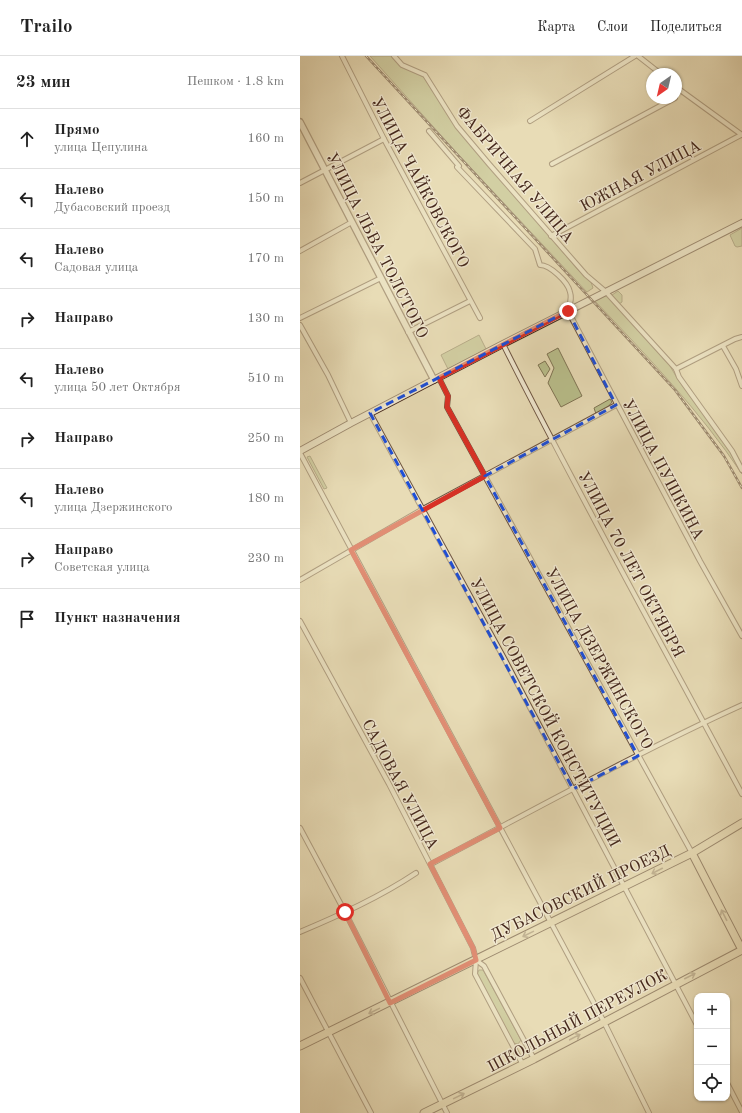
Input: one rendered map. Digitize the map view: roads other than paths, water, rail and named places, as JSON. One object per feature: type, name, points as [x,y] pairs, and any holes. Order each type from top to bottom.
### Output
[{"type":"main road","points":[[300,452],[351,423],[503,344],[742,223]]},
{"type":"main road","name":"ДУБАСОВСКИЙ ПРОЕЗД","points":[[300,1046],[625,887],[692,853],[742,824]]},
{"type":"main road","name":"УЛИЦА ДЗЕРЖИНСКОГО","points":[[692,853],[742,950]]},
{"type":"main road","name":"ШКОЛЬНЫЙ ПЕРЕУЛОК","points":[[424,1113],[534,1059],[742,950]]},
{"type":"street","name":"УЛИЦА ЧАЙКОВСКОГО","points":[[342,56],[384,139],[480,318]]},
{"type":"street","name":"ФАБРИЧНАЯ УЛИЦА","points":[[394,56],[402,65],[425,75],[457,126],[586,275],[606,292],[676,369],[679,377],[732,451],[742,470]]},
{"type":"street","points":[[530,121],[635,56]]},
{"type":"street","points":[[638,56],[653,68]]},
{"type":"street","points":[[684,93],[741,135]]},
{"type":"street","points":[[552,164],[665,104]]},
{"type":"street","name":"УЛИЦА ЛЬВА ТОЛСТОГО","points":[[300,122],[408,332],[436,379]]},
{"type":"street","points":[[429,131],[459,166],[457,167],[535,249],[540,265],[544,265],[558,274],[564,281],[570,290],[571,300],[568,311]]},
{"type":"street","name":"ЮЖНАЯ УЛИЦА","points":[[551,236],[741,135]]},
{"type":"street","points":[[300,183],[384,139]]},
{"type":"street","points":[[300,250],[352,222]]},
{"type":"street","points":[[300,318],[381,278]]},
{"type":"street","points":[[408,332],[470,301]]},
{"type":"street","name":"УЛИЦА ПУШКИНА","points":[[568,311],[616,405],[742,636]]},
{"type":"street","points":[[300,325],[328,375],[351,423]]},
{"type":"street","points":[[676,369],[735,339],[742,337]]},
{"type":"street","name":"УЛИЦА 70 ЛЕТ ОКТЯБРЯ","points":[[503,344],[551,440],[742,794]]},
{"type":"street","points":[[723,346],[736,369],[742,386]]},
{"type":"street","name":"УЛИЦА ДЗЕРЖИНСКОГО","points":[[436,379],[448,396],[447,407],[692,853]]},
{"type":"street","points":[[300,580],[423,510],[616,405]]},
{"type":"street","name":"УЛИЦА СОВЕТСКОЙ КОНСТИТУЦИИ","points":[[370,413],[505,660],[694,1019]]},
{"type":"street","points":[[300,452],[604,1022],[649,1113]]},
{"type":"street","name":"САДОВАЯ УЛИЦА","points":[[300,621],[430,864],[473,948],[476,960],[475,974],[522,1065]]},
{"type":"street","points":[[430,864],[573,788],[704,722],[742,705]]},
{"type":"street","points":[[300,828],[345,912],[447,1113]]},
{"type":"street","points":[[300,932],[345,912],[398,885],[416,873]]},
{"type":"street","name":"САДОВАЯ УЛИЦА","points":[[476,960],[484,966],[534,1059]]},
{"type":"street","points":[[300,978],[371,1113]]},
{"type":"street","points":[[730,1089],[742,1112]]},
{"type":"railway","points":[[366,56],[675,390],[724,456],[742,488]]}]
